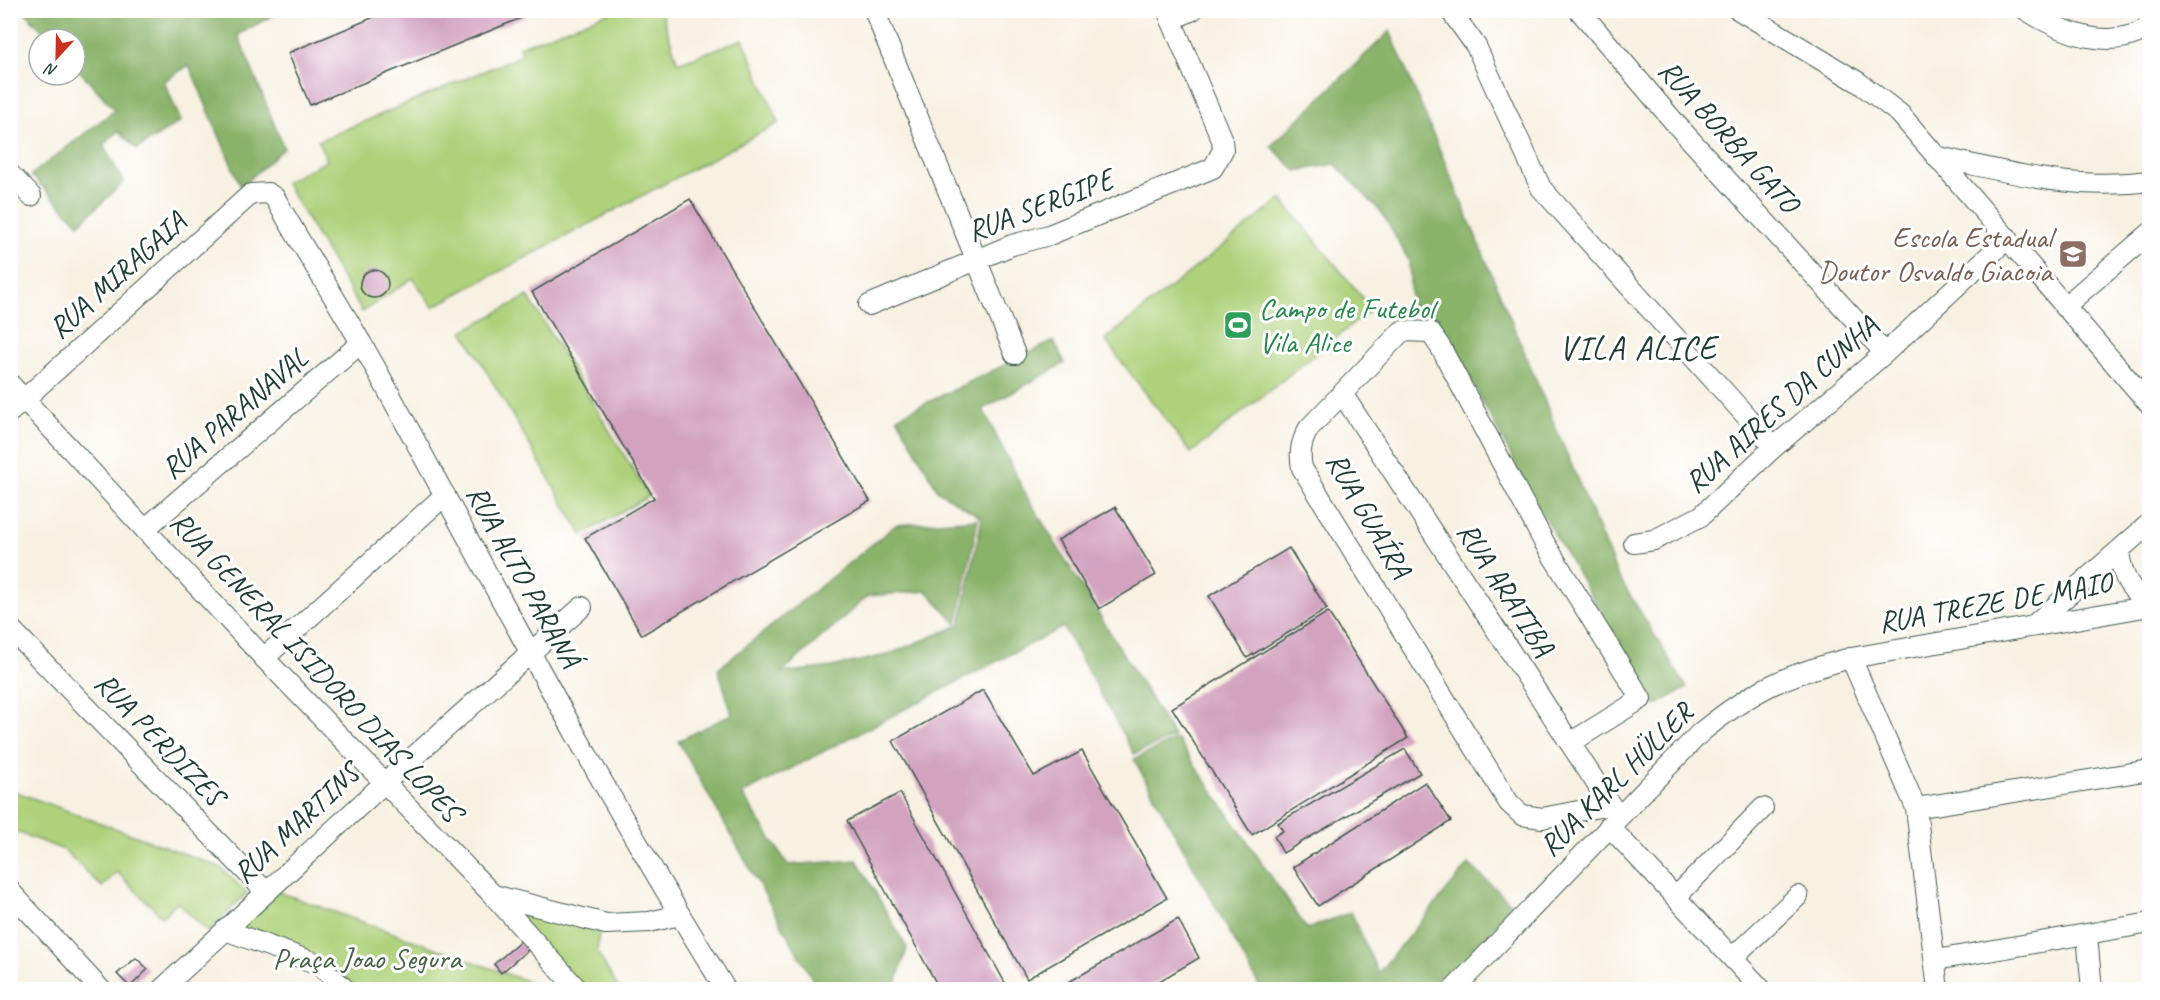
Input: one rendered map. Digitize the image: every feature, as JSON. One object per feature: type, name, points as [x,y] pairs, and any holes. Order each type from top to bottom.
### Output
[{"type":"street","points":[[874,10],[979,261],[1015,354]]},
{"type":"street","points":[[1169,15],[1193,10]]},
{"type":"street","points":[[1450,10],[1476,46],[1541,188],[1774,447]]},
{"type":"street","name":"RUA BORBA GATO","points":[[1580,10],[1676,124],[1885,353]]},
{"type":"street","points":[[1739,10],[1879,98],[1900,114],[2150,405]]},
{"type":"street","points":[[2026,10],[2056,26],[2103,40],[2120,40],[2138,34],[2150,26]]},
{"type":"street","name":"RUA SERGIPE","points":[[869,305],[979,261],[1012,245],[1049,235],[1213,168],[1223,150],[1222,140],[1169,15]]},
{"type":"street","points":[[1939,157],[2050,181],[2087,185],[2150,181]]},
{"type":"street","points":[[10,174],[31,196]]},
{"type":"street","name":"RUA ALTO PARANÁ","points":[[268,192],[275,198],[361,343],[531,653],[680,915],[726,990]]},
{"type":"street","name":"RUA MIRAGAIA","points":[[18,406],[251,194],[268,192]]},
{"type":"street","points":[[2064,307],[2150,233]]},
{"type":"street","name":"RUA AIRES DA CUNHA","points":[[1634,543],[1654,540],[1701,516],[1774,447],[1885,353],[2008,238]]},
{"type":"street","name":"RUA GUAÍRA","points":[[1570,743],[1641,699],[1544,542],[1442,348],[1431,332],[1402,331],[1309,428],[1302,441],[1299,454],[1302,468],[1509,803],[1522,814],[1542,818],[1612,816]]},
{"type":"street","name":"RUA PARANAVAL","points":[[147,528],[361,343]]},
{"type":"street","name":"RUA GENERAL ISIDORO DIAS LOPES","points":[[10,384],[18,406],[147,528],[264,658],[383,784],[493,895],[578,990]]},
{"type":"street","name":"RUA ARATIBA","points":[[1343,395],[1570,743],[1612,816],[1676,897],[1762,990]]},
{"type":"street","points":[[264,658],[445,495]]},
{"type":"street","points":[[2035,624],[2150,523]]},
{"type":"street","name":"RUA TREZE DE MAIO","points":[[2119,552],[2124,577],[2129,587],[2149,606]]},
{"type":"street","name":"RUA TREZE DE MAIO","points":[[1851,658],[2035,624],[2149,606]]},
{"type":"street","name":"RUA MARTINS","points":[[161,990],[383,784],[582,607]]},
{"type":"street","name":"RUA PERDIZES","points":[[10,628],[266,892]]},
{"type":"street","points":[[1851,658],[1916,808],[1938,990]]},
{"type":"street","name":"RUA KARL HÜLLER","points":[[1453,990],[1612,816],[1700,733],[1733,706],[1766,685],[1807,669],[1851,658]]},
{"type":"street","points":[[1916,808],[2150,770]]},
{"type":"street","points":[[1676,897],[1763,808]]},
{"type":"street","points":[[10,891],[101,990]]},
{"type":"street","points":[[493,895],[606,924],[649,922],[680,915]]},
{"type":"street","points":[[1733,957],[1798,896]]},
{"type":"street","points":[[1936,960],[2150,923]]},
{"type":"street","points":[[225,930],[318,964],[331,973],[346,990]]},
{"type":"street","points":[[2087,935],[2092,990]]},
{"type":"green space","points":[[24,11],[280,11],[238,35],[284,148],[241,187],[189,65],[164,81],[181,121],[137,149],[118,131],[103,145],[124,182],[79,224],[31,175],[115,110],[87,79],[87,27],[39,27]]},
{"type":"green space","points":[[613,11],[661,11],[678,63],[743,39],[779,123],[433,307],[413,278],[362,312],[285,182],[327,161],[318,141],[522,55],[519,47]]},
{"type":"green space","points":[[1390,31],[1617,574],[1687,688],[1656,705],[1538,507],[1459,357],[1453,339],[1436,321],[1411,308],[1409,261],[1382,213],[1335,164],[1296,171],[1271,146]]},
{"type":"green space","name":"Campo de Futebol Vila Alice","points":[[1281,199],[1372,309],[1191,453],[1105,340]]},
{"type":"green space","points":[[528,296],[649,496],[582,535],[463,331]]},
{"type":"green space","points":[[1054,341],[1065,363],[983,409],[1027,497],[1174,737],[1134,754],[1063,627],[742,794],[788,865],[857,860],[907,948],[894,990],[818,989],[678,741],[732,714],[718,669],[896,525],[978,519],[957,624],[927,591],[868,596],[781,673],[832,667],[887,655],[960,625],[982,518],[938,491],[897,417]]},
{"type":"green space","points":[[1177,739],[1307,929],[1351,912],[1378,973],[1469,864],[1512,904],[1471,958],[1440,989],[1261,989],[1134,759]]},
{"type":"green space","points":[[11,790],[220,867],[247,893],[208,932],[177,902],[162,917],[117,872],[102,887],[64,850],[11,830]]},
{"type":"green space","name":"Praça Joao Segura","points":[[276,891],[549,989],[353,989],[234,928]]},
{"type":"green space","points":[[503,905],[594,926],[599,933],[597,952],[619,989],[579,989]]},
{"type":"building","points":[[391,10],[538,11],[310,105],[288,53]]},
{"type":"building","points":[[690,199],[870,501],[642,635],[585,538],[654,498],[532,292]]},
{"type":"building","points":[[374,270],[384,274],[388,284],[384,294],[374,298],[364,294],[360,284],[364,274]]},
{"type":"building","points":[[1115,507],[1156,575],[1099,609],[1058,540]]},
{"type":"building","points":[[1289,548],[1327,609],[1247,658],[1209,596]]},
{"type":"building","points":[[1328,612],[1408,738],[1252,835],[1172,708]]},
{"type":"building","points":[[983,690],[1034,776],[1082,751],[1167,898],[1027,979],[893,741]]},
{"type":"building","points":[[1405,749],[1420,773],[1283,853],[1274,836],[1283,831],[1278,823]]},
{"type":"building","points":[[1425,782],[1451,821],[1318,906],[1293,867]]},
{"type":"building","points":[[900,793],[1009,990],[940,990],[847,821]]},
{"type":"building","points":[[1178,919],[1199,958],[1144,990],[1055,990]]},
{"type":"building","points":[[528,935],[535,944],[501,973],[494,964]]},
{"type":"building","points":[[136,958],[148,969],[130,987],[117,974]]},
{"type":"place","name":"Escola Estadual Doutor Osvaldo Giacoia","points":[[2073,254]]},
{"type":"place","name":"Campo de Futebol Vila Alice","points":[[1238,325]]},
{"type":"district","name":"VILA ALICE","points":[[1638,348]]}]
